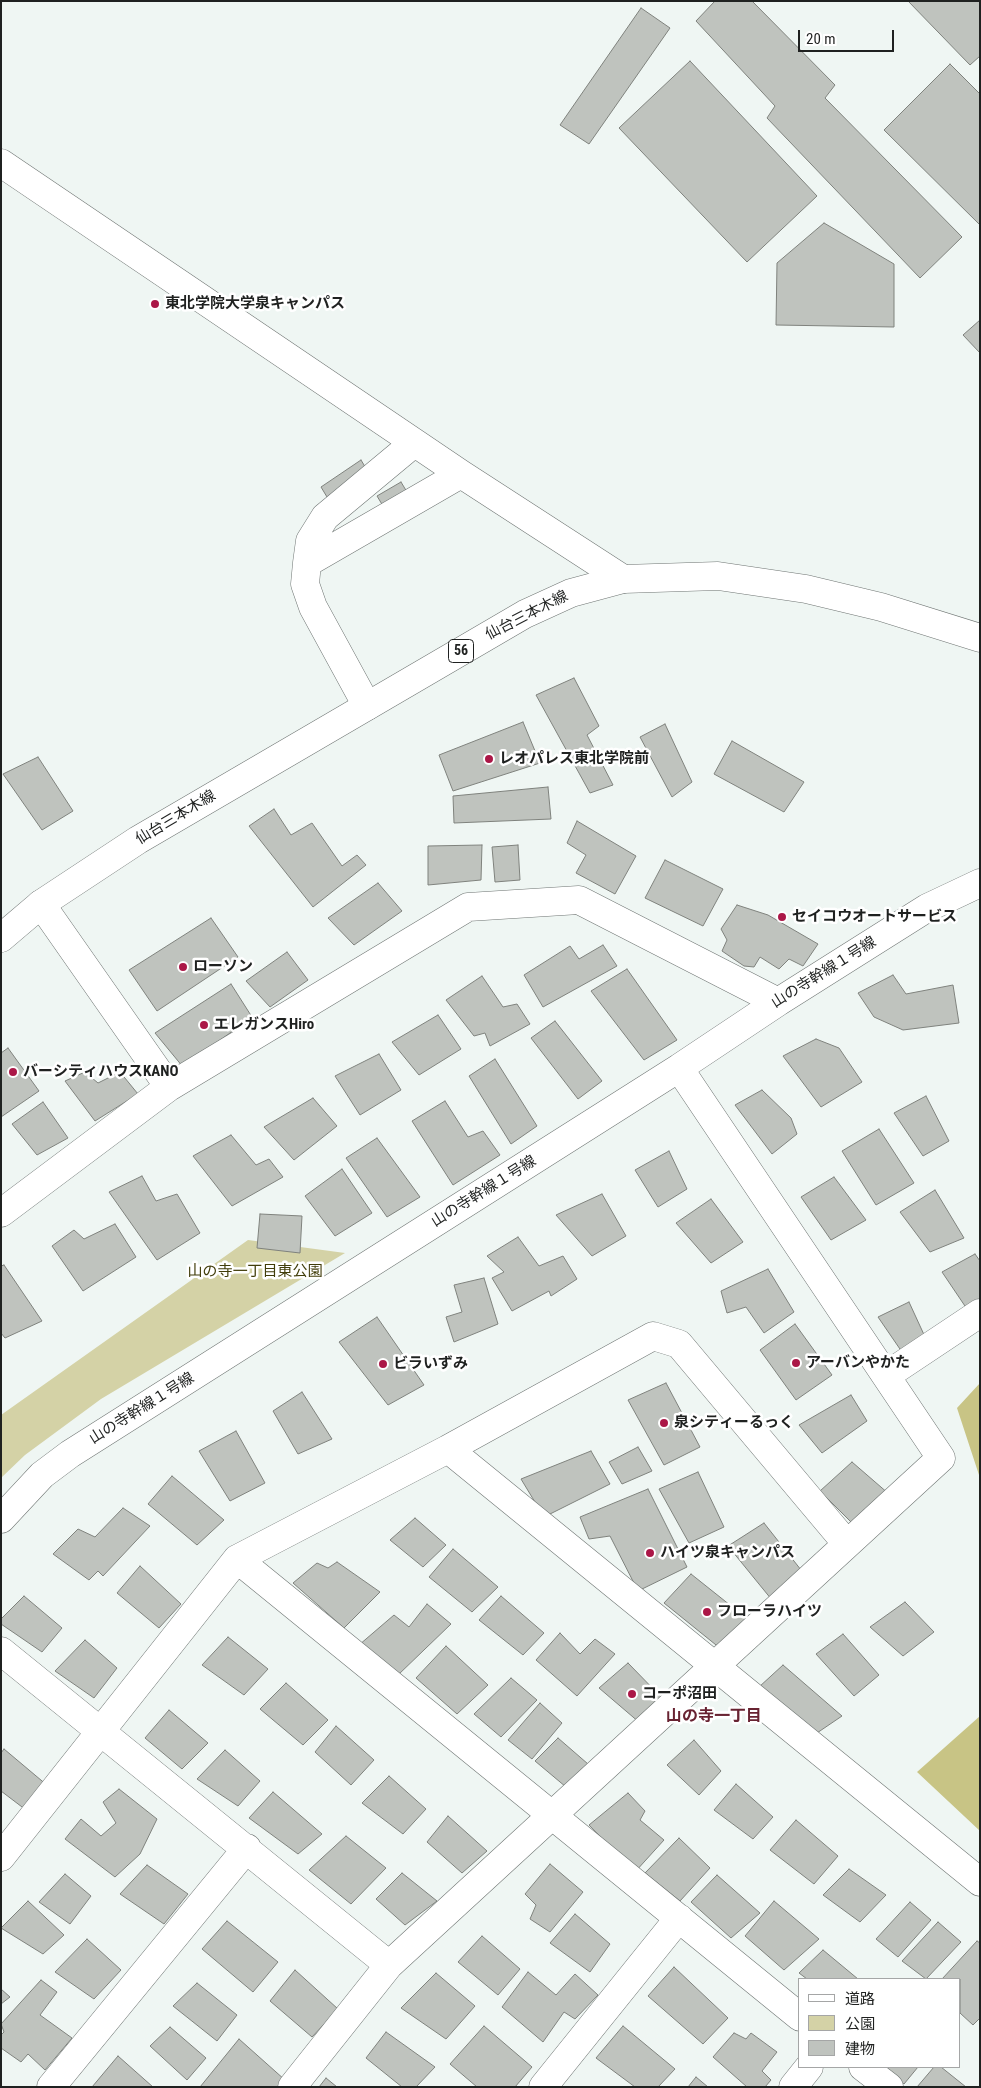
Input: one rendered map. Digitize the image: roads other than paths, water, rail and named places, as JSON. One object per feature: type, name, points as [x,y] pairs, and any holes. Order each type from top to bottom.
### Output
[{"type":"street","points":[[1,163],[414,443],[623,579]]},
{"type":"street","points":[[367,706],[314,607],[305,584],[310,542],[325,518],[414,443]]},
{"type":"street","points":[[307,564],[461,474]]},
{"type":"street","name":"仙台三本木線","points":[[1,938],[42,904],[138,840],[525,614],[571,593],[623,579],[718,576],[806,589],[881,607],[980,638]]},
{"type":"street","name":"山の寺幹線１号線","points":[[1,1519],[42,1475],[70,1454],[680,1068],[778,1002],[928,908],[980,883]]},
{"type":"street","points":[[1,1213],[169,1086],[468,907],[579,900],[778,1002]]},
{"type":"street","points":[[42,904],[169,1086]]},
{"type":"street","points":[[292,2087],[389,1965],[941,1458],[680,1068]]},
{"type":"street","points":[[886,1375],[980,1313]]},
{"type":"street","points":[[1,1857],[237,1559],[448,1449],[653,1336],[679,1344],[847,1544]]},
{"type":"street","points":[[448,1449],[980,1882]]},
{"type":"street","points":[[237,1559],[798,2015]]},
{"type":"street","points":[[1,1651],[247,1848],[389,1965]]},
{"type":"street","points":[[50,2087],[247,1848]]},
{"type":"street","points":[[543,2087],[679,1918]]},
{"type":"street","points":[[793,2087],[808,2068]]},
{"type":"street","points":[[864,2068],[889,2087]]},
{"type":"place","name":"東北学院大学泉キャンパス","points":[[155,304]]},
{"type":"place","name":"レオパレス東北学院前","points":[[489,759]]},
{"type":"place","name":"セイコウオートサービス","points":[[782,917]]},
{"type":"place","name":"ローソン","points":[[183,967]]},
{"type":"place","name":"エレガンスHiro","points":[[204,1025]]},
{"type":"place","name":"バーシティハウスKANO","points":[[13,1072]]},
{"type":"place","name":"アーバンやかた","points":[[796,1363]]},
{"type":"place","name":"ビラいずみ","points":[[383,1364]]},
{"type":"place","name":"泉シティーるっく","points":[[664,1423]]},
{"type":"place","name":"ハイツ泉キャンパス","points":[[650,1553]]},
{"type":"place","name":"フローラハイツ","points":[[707,1612]]},
{"type":"place","name":"コーポ沼田","points":[[632,1694]]},
{"type":"district","name":"山の寺一丁目","points":[[714,1717]]},
{"type":"park label","name":"山の寺一丁目東公園","points":[[255,1272]]}]
